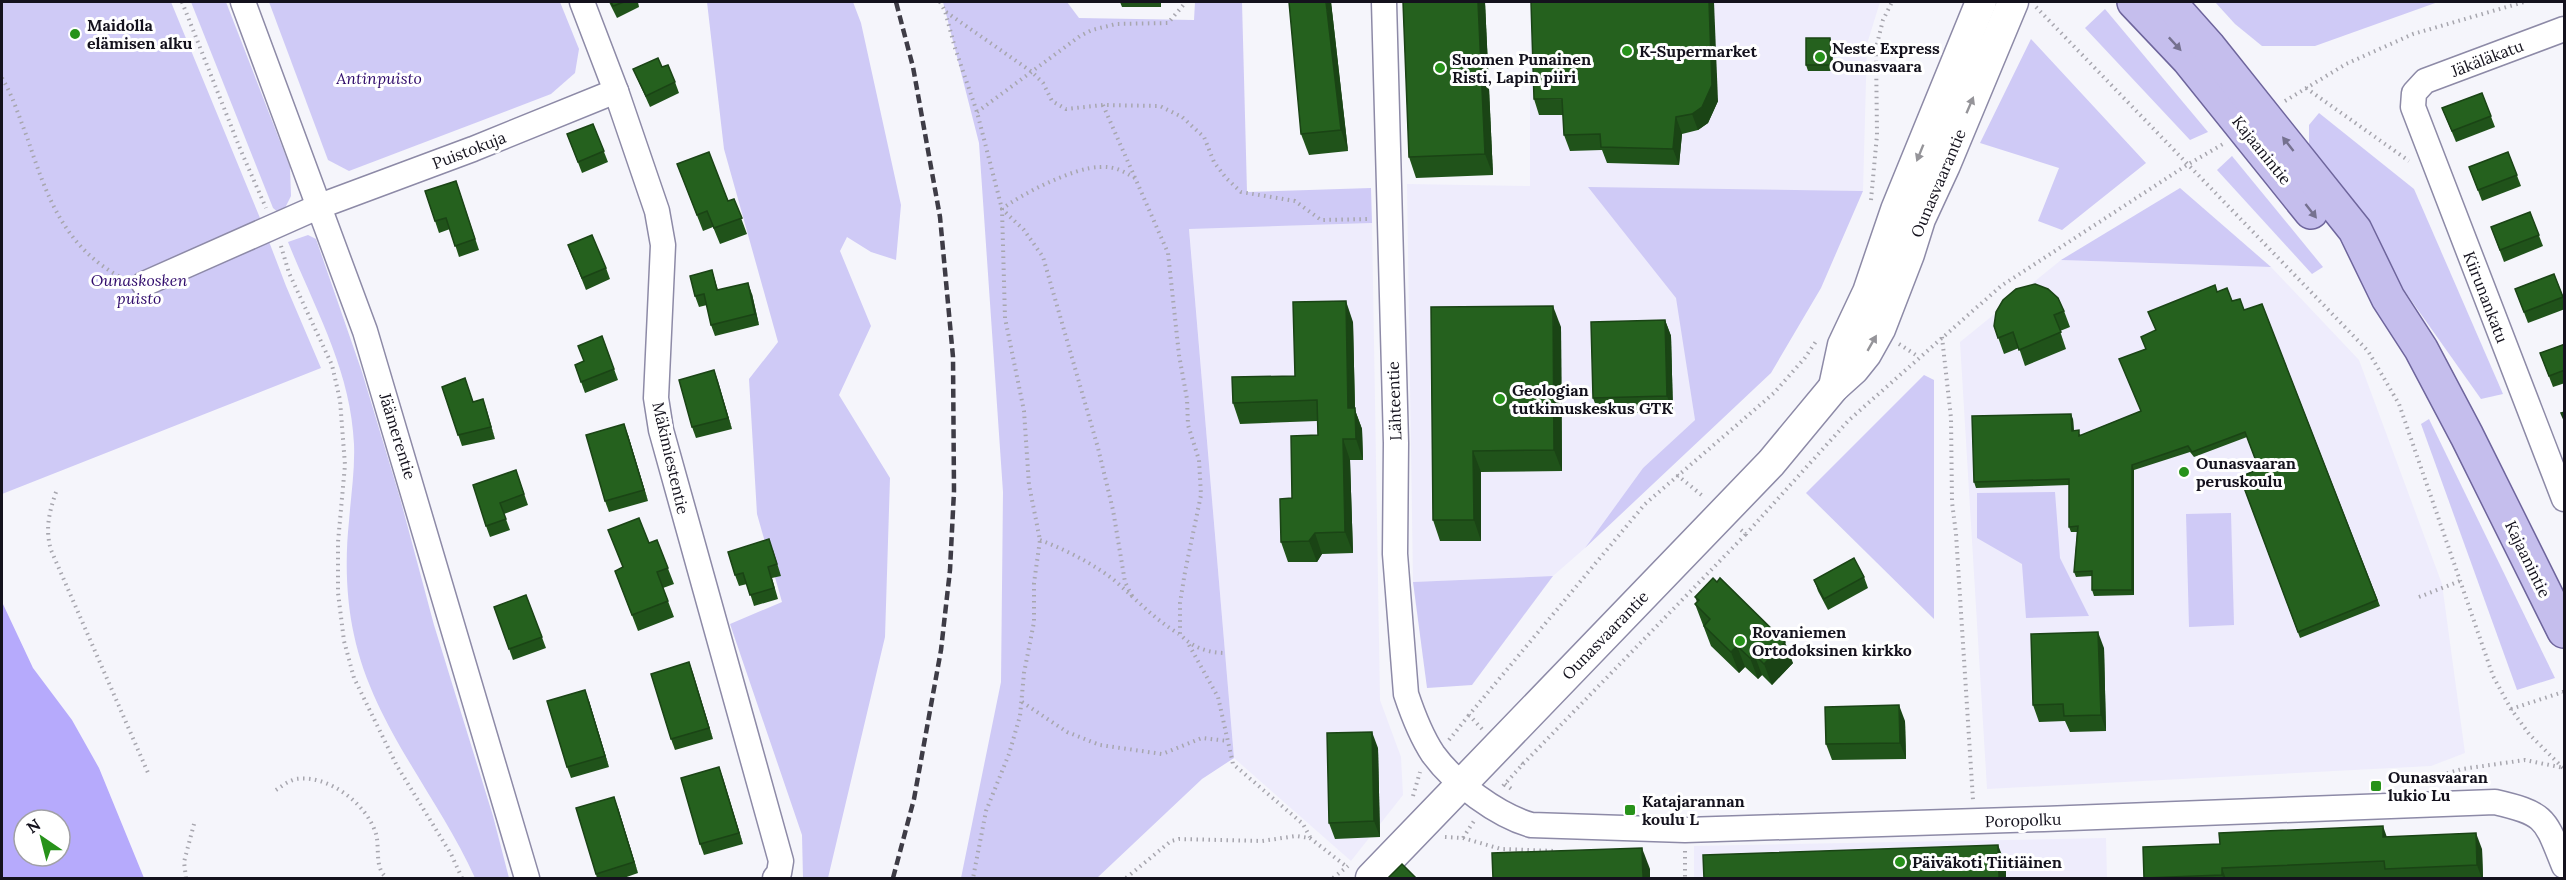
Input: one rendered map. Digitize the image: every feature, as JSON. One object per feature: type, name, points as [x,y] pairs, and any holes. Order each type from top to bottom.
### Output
[{"type":"main road","name":"Kajaanintie","points":[[2134,2],[2188,59],[2351,262],[2388,298]]},
{"type":"main road","name":"Kajaanintie","points":[[2169,2],[2209,47],[2355,230],[2388,298],[2421,349],[2565,631]]},
{"type":"street","name":"Jäämerentie","points":[[243,2],[352,289],[403,454],[527,879]]},
{"type":"street","name":"Mäkimiestentie","points":[[582,2],[616,91],[657,211],[663,245],[656,398],[661,430],[781,861],[779,873],[775,879]]},
{"type":"street","name":"Lähteentie","points":[[1384,2],[1388,219],[1396,443],[1395,554],[1403,668],[1406,694],[1413,715],[1434,755],[1462,782]]},
{"type":"street","name":"Ounasvaarantie","points":[[1834,387],[1843,345],[1868,292],[1896,210],[1981,2]]},
{"type":"street","name":"Ounasvaarantie","points":[[1357,869],[1462,782],[1771,463],[1834,387],[1854,369],[1880,329],[1920,219],[2024,3]]},
{"type":"street","name":"Jäkäläkatu","points":[[2414,93],[2425,81],[2565,29]]},
{"type":"street","name":"Puistokuja","points":[[137,283],[320,206],[473,149],[616,91]]},
{"type":"street","name":"Kiirunankatu","points":[[2414,93],[2413,107],[2436,170],[2565,499]]},
{"type":"street","name":"Poropolku","points":[[1462,782],[1511,819],[1531,825],[1682,830],[2032,820],[2495,802],[2524,809],[2546,823],[2565,866]]},
{"type":"path","points":[[182,2],[241,151],[274,226],[289,273],[332,365],[340,400],[345,465],[338,542],[338,593],[344,641],[354,678],[397,766],[451,854],[462,879]]},
{"type":"path","points":[[940,2],[945,11],[977,112],[1002,209],[1005,318],[1024,411],[1029,485],[1040,540],[1034,583],[1034,622],[1022,702],[1009,754],[986,811],[973,879]]},
{"type":"path","points":[[977,112],[1080,36],[1092,30],[1116,24],[1168,23],[1186,2]]},
{"type":"path","points":[[1871,205],[1877,135],[1876,48],[1883,20],[1892,2]]},
{"type":"path","points":[[2283,103],[2346,64],[2413,34],[2524,2]]},
{"type":"path","points":[[2024,3],[2310,289],[2368,351],[2399,404],[2493,676],[2511,709],[2529,734],[2565,770]]},
{"type":"path","points":[[945,11],[1032,72],[1043,83],[1052,101],[1066,109],[1103,105],[1160,106],[1182,117],[1204,137],[1214,162],[1241,192],[1295,201],[1321,220],[1388,219]]},
{"type":"path","points":[[2,78],[13,100],[40,176],[68,230],[91,258],[137,283]]},
{"type":"path","points":[[2306,88],[2423,171],[2436,170]]},
{"type":"path","points":[[1103,105],[1168,253],[1179,355],[1188,399],[1188,425],[1199,460],[1201,495],[1180,603],[1180,634]]},
{"type":"path","points":[[1505,784],[1746,534],[1849,420],[1919,357],[2001,286],[2223,144]]},
{"type":"path","points":[[1002,209],[1028,193],[1081,170],[1098,166],[1117,168],[1135,178]]},
{"type":"path","points":[[1002,209],[1024,230],[1043,257],[1098,448],[1113,510],[1125,582],[1132,596]]},
{"type":"path","points":[[1411,803],[1417,776],[1424,765],[1458,730],[1645,504],[1774,393],[1804,359],[1822,333]]},
{"type":"path","points":[[1942,337],[1951,418],[1952,501],[1973,804]]},
{"type":"path","points":[[1896,342],[1919,357]]},
{"type":"path","points":[[1677,475],[1746,534]]},
{"type":"path","points":[[56,492],[48,516],[47,536],[51,550],[148,776]]},
{"type":"path","points":[[1040,540],[1071,552],[1111,578],[1157,621],[1180,634],[1189,644],[1218,697],[1233,764],[1303,824],[1310,838]]},
{"type":"path","points":[[2419,597],[2460,581]]},
{"type":"path","points":[[1189,644],[1206,650],[1226,653]]},
{"type":"path","points":[[2511,709],[2563,692],[2565,694]]},
{"type":"path","points":[[1022,702],[1067,732],[1100,745],[1162,754],[1202,738],[1228,741]]},
{"type":"path","points":[[1469,715],[1524,764]]},
{"type":"path","points":[[276,790],[289,782],[308,779],[331,786],[353,800],[361,807],[374,828],[379,868],[387,879]]},
{"type":"path","points":[[1462,838],[1477,816]]},
{"type":"path","points":[[186,879],[184,862],[194,824]]},
{"type":"path","points":[[1126,879],[1171,841],[1179,839],[1234,842],[1296,836],[1310,838],[1357,869]]},
{"type":"path","points":[[1333,879],[1357,869]]},
{"type":"shaded area","points":[[1530,2],[1880,2],[1867,44],[1863,191],[1589,188],[1677,298],[1695,420],[1643,468],[1585,548],[1553,576],[1413,582],[1407,184],[1530,186]]},
{"type":"shaded area","points":[[1372,223],[1380,700],[1401,757],[1403,795],[1351,861],[1234,758],[1189,228]]},
{"type":"shaded area","name":"Ounasvaaran peruskoulu","points":[[2061,260],[2271,267],[2359,360],[2442,584],[2465,753],[2431,766],[1987,789],[1960,342]]},
{"type":"shaded area","points":[[2,602],[33,668],[72,720],[99,768],[144,878],[2,878]]},
{"type":"shaded area","name":"Päiväkoti Tiitiäinen","points":[[2106,838],[2107,878],[1694,878],[1694,846]]},
{"type":"green space","name":"Ounaskosken puisto","points":[[2,2],[171,2],[321,368],[2,494]]},
{"type":"green space","points":[[191,2],[226,2],[290,167],[291,196],[283,212],[279,213],[273,208]]},
{"type":"green space","name":"Antinpuisto","points":[[269,2],[560,2],[579,49],[575,73],[551,94],[349,171],[328,160]]},
{"type":"green space","points":[[707,2],[853,2],[861,23],[901,205],[896,260],[871,252],[847,237],[840,251],[871,326],[839,395],[890,478],[885,637],[828,878],[803,878],[802,835],[730,624],[782,602],[757,514],[749,379],[778,342],[724,149]]},
{"type":"green space","points":[[943,2],[1067,2],[1079,18],[1194,20],[1195,2],[1242,2],[1247,192],[1371,188],[1372,223],[1189,229],[1234,758],[1202,779],[1097,878],[961,878],[1001,682],[1003,492],[979,143]]},
{"type":"green space","points":[[2215,2],[2438,2],[2315,46],[2262,46],[2235,24]]},
{"type":"green space","points":[[2105,9],[2208,132],[2190,140],[2085,28]]},
{"type":"green space","points":[[2031,39],[2146,163],[2062,230],[2038,221],[2059,168],[1980,143]]},
{"type":"green space","points":[[2319,113],[2414,189],[2503,394],[2481,399],[2309,156],[2309,125]]},
{"type":"green space","points":[[2232,156],[2323,267],[2312,274],[2217,170]]},
{"type":"green space","points":[[1588,187],[1863,191],[1821,288],[1771,373],[1585,548],[1643,468],[1695,420],[1676,298]]},
{"type":"green space","points":[[2180,188],[2271,267],[2061,260]]},
{"type":"green space","points":[[308,235],[316,239],[362,372],[400,498],[434,625],[493,816],[509,878],[475,878],[391,730],[363,668],[351,621],[347,578],[354,463],[351,417],[346,391],[330,341],[288,242]]},
{"type":"green space","points":[[1924,375],[1934,380],[1934,619],[1806,493]]},
{"type":"green space","points":[[2429,419],[2555,678],[2517,690],[2421,424]]},
{"type":"green space","points":[[2055,492],[2060,558],[2089,616],[2026,618],[2022,564],[1977,538],[1977,493]]},
{"type":"green space","points":[[2231,513],[2234,625],[2189,627],[2186,514]]},
{"type":"green space","points":[[1553,576],[1472,685],[1427,688],[1413,582]]},
{"type":"building","points":[[611,2],[624,2],[613,6]]},
{"type":"building","points":[[1289,2],[1326,2],[1341,130],[1301,134]]},
{"type":"building","points":[[1403,2],[1478,2],[1485,154],[1409,157]]},
{"type":"building","name":"K-Supermarket","points":[[1531,2],[1709,2],[1712,85],[1702,107],[1692,114],[1676,117],[1673,149],[1601,147],[1600,134],[1564,135],[1562,99],[1534,99]]},
{"type":"building","name":"Neste Express Ounasvaara","points":[[1806,38],[1830,38],[1831,65],[1806,65]]},
{"type":"building","points":[[658,58],[662,67],[668,65],[675,82],[646,96],[633,69]]},
{"type":"building","points":[[2482,93],[2491,116],[2452,131],[2442,108]]},
{"type":"building","points":[[593,124],[604,151],[578,162],[567,134]]},
{"type":"building","points":[[709,152],[728,201],[734,199],[742,218],[714,228],[707,211],[697,215],[677,164]]},
{"type":"building","points":[[2508,152],[2517,175],[2478,190],[2469,167]]},
{"type":"building","points":[[456,181],[475,239],[455,246],[446,218],[435,221],[425,191]]},
{"type":"building","points":[[2530,212],[2539,235],[2500,250],[2491,227]]},
{"type":"building","points":[[592,235],[606,268],[582,278],[568,245]]},
{"type":"building","points":[[712,270],[717,290],[748,283],[755,314],[711,325],[704,294],[695,296],[690,276]]},
{"type":"building","points":[[2554,274],[2563,297],[2524,312],[2515,289]]},
{"type":"building","points":[[2035,284],[2048,289],[2058,298],[2064,311],[2054,315],[2061,332],[2019,350],[2013,332],[1998,338],[1994,326],[1996,312],[2003,300],[2016,289]]},
{"type":"building","points":[[2215,285],[2217,292],[2227,288],[2232,301],[2240,299],[2244,310],[2262,304],[2377,600],[2298,632],[2240,477],[2259,469],[2245,432],[2192,452],[2188,446],[2132,465],[2132,590],[2092,590],[2092,571],[2074,572],[2078,526],[2069,527],[2069,479],[1974,482],[1972,416],[2071,414],[2072,431],[2079,430],[2079,436],[2141,411],[2119,359],[2146,349],[2141,337],[2156,330],[2148,312]]},
{"type":"building","points":[[1346,301],[1348,408],[1355,408],[1356,439],[1343,439],[1345,532],[1315,533],[1309,541],[1281,542],[1280,499],[1292,498],[1291,436],[1318,435],[1317,400],[1233,403],[1232,377],[1295,376],[1293,302]]},
{"type":"building","name":"Geologian tutkimuskeskus GTK","points":[[1553,306],[1554,450],[1473,451],[1474,520],[1433,520],[1431,307]]},
{"type":"building","points":[[1665,320],[1667,396],[1593,398],[1591,322]]},
{"type":"building","points":[[602,336],[614,369],[581,382],[575,365],[584,361],[578,346]]},
{"type":"building","points":[[2565,344],[2565,370],[2549,376],[2540,353]]},
{"type":"building","points":[[714,370],[728,418],[692,427],[679,380]]},
{"type":"building","points":[[465,378],[473,402],[483,399],[491,427],[458,435],[442,387]]},
{"type":"building","points":[[624,424],[644,490],[605,501],[586,435]]},
{"type":"building","points":[[516,470],[524,494],[500,503],[506,519],[486,526],[473,485]]},
{"type":"building","points":[[639,518],[649,543],[657,540],[668,568],[657,572],[668,601],[632,615],[615,571],[623,567],[608,530]]},
{"type":"building","points":[[769,539],[777,564],[768,567],[774,588],[750,595],[743,573],[735,575],[728,552]]},
{"type":"building","points":[[1854,558],[1864,577],[1824,599],[1814,580]]},
{"type":"building","points":[[1713,578],[1717,582],[1720,578],[1785,642],[1764,664],[1754,654],[1750,658],[1737,646],[1731,652],[1704,626],[1710,619],[1695,604],[1699,600],[1695,597]]},
{"type":"building","points":[[526,595],[542,637],[509,649],[494,607]]},
{"type":"building","points":[[2098,632],[2101,715],[2064,716],[2063,704],[2033,705],[2031,634]]},
{"type":"building","points":[[689,662],[709,728],[671,739],[651,674]]},
{"type":"building","points":[[585,690],[605,756],[567,767],[547,701]]},
{"type":"building","points":[[1899,705],[1900,743],[1826,744],[1825,707]]},
{"type":"building","points":[[1372,732],[1374,821],[1329,823],[1327,733]]},
{"type":"building","points":[[719,767],[739,833],[700,844],[681,778]]},
{"type":"building","points":[[614,797],[634,862],[596,874],[576,808]]},
{"type":"building","points":[[2383,826],[2383,837],[2476,833],[2477,865],[2385,869],[2384,861],[2222,868],[2222,875],[2144,878],[2143,847],[2220,844],[2219,833]]},
{"type":"building","points":[[1998,845],[1999,879],[1704,879],[1703,855]]},
{"type":"building","points":[[1642,848],[1643,879],[1493,879],[1492,853]]},
{"type":"building","points":[[1402,864],[1417,879],[1387,879]]},
{"type":"railway","points":[[893,878],[914,799],[941,650],[950,570],[954,491],[953,357],[940,217],[913,67],[896,2]]},
{"type":"place","name":"Maidolla elämisen alku","points":[[75,34]]},
{"type":"place","name":"K-Supermarket","points":[[1627,51]]},
{"type":"place","name":"Neste Express Ounasvaara","points":[[1820,57]]},
{"type":"place","name":"Suomen Punainen Risti, Lapin piiri","points":[[1440,68]]},
{"type":"place","name":"Geologian tutkimuskeskus GTK","points":[[1500,399]]},
{"type":"place","name":"Ounasvaaran peruskoulu","points":[[2184,472]]},
{"type":"place","name":"Rovaniemen Ortodoksinen kirkko","points":[[1740,641]]},
{"type":"place","name":"Ounasvaaran lukio Lu","points":[[2376,786]]},
{"type":"place","name":"Katajarannan koulu L","points":[[1630,810]]},
{"type":"place","name":"Päiväkoti Tiitiäinen","points":[[1900,862]]}]
